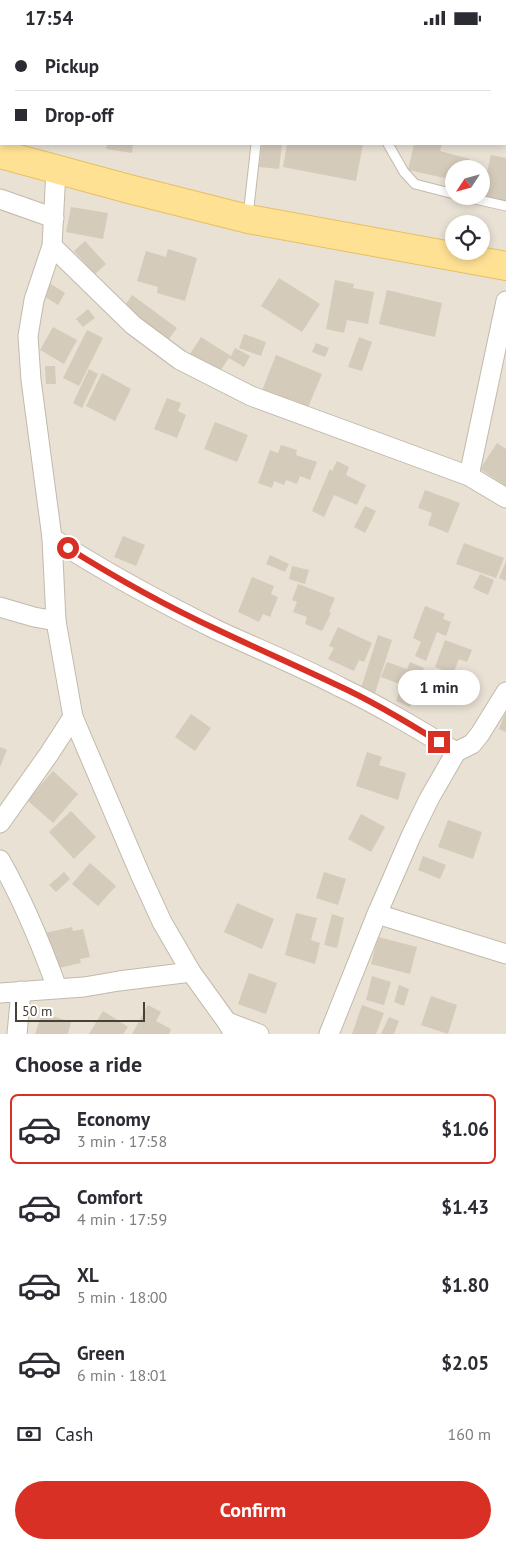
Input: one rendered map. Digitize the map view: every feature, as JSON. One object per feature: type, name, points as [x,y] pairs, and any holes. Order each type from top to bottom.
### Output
[{"type":"main road","points":[[0,153],[56,170],[248,219],[506,266]]},
{"type":"street","points":[[56,170],[52,246],[34,301],[28,336],[31,380],[52,538],[56,621],[73,717],[162,922],[191,972],[230,1028],[259,1034]]},
{"type":"street","points":[[0,199],[54,218]]},
{"type":"street","points":[[52,246],[134,325],[180,360],[251,396],[469,476],[506,498]]},
{"type":"street","points":[[469,476],[506,301]]},
{"type":"street","points":[[52,538],[155,599],[217,630],[341,687],[407,722],[456,752]]},
{"type":"street","points":[[0,607],[56,621]]},
{"type":"street","points":[[328,1034],[411,836],[456,752],[472,744],[506,692]]},
{"type":"street","points":[[0,823],[73,717]]},
{"type":"street","points":[[0,860],[11,879],[37,936],[57,987]]},
{"type":"street","points":[[377,914],[506,955]]},
{"type":"street","points":[[0,993],[57,987],[84,987],[191,972]]},
{"type":"street","points":[[16,1034],[21,991]]},
{"type":"lane","points":[[248,219],[256,145]]},
{"type":"lane","points":[[389,145],[404,172],[414,184],[445,192]]},
{"type":"lane","points":[[490,202],[506,206]]},
{"type":"shaded area","points":[[0,145],[506,145],[506,1034],[0,1034]]},
{"type":"building","points":[[107,145],[133,145],[132,153],[106,149]]},
{"type":"building","points":[[262,145],[282,145],[279,169],[259,167]]},
{"type":"building","points":[[287,145],[363,145],[356,181],[283,167]]},
{"type":"building","points":[[414,145],[442,145],[440,151],[470,159],[445,160],[445,178],[408,170]]},
{"type":"building","points":[[491,155],[506,158],[506,201],[490,198]]},
{"type":"building","points":[[71,207],[108,213],[103,239],[66,232]]},
{"type":"building","points":[[85,241],[106,264],[95,274],[74,251]]},
{"type":"building","points":[[168,249],[197,258],[185,301],[157,293],[158,287],[137,281],[146,251],[166,257]]},
{"type":"building","points":[[279,278],[320,304],[302,332],[261,306]]},
{"type":"building","points":[[335,280],[354,284],[353,288],[374,292],[368,324],[347,320],[344,333],[326,329]]},
{"type":"building","points":[[49,283],[65,293],[58,305],[42,295]]},
{"type":"building","points":[[387,290],[442,303],[435,337],[379,324]]},
{"type":"building","points":[[132,295],[177,328],[168,340],[124,307]]},
{"type":"building","points":[[88,309],[95,318],[83,327],[76,319]]},
{"type":"building","points":[[53,327],[77,340],[64,364],[40,350]]},
{"type":"building","points":[[87,330],[103,338],[79,386],[63,378]]},
{"type":"building","points":[[244,334],[266,342],[261,356],[239,348]]},
{"type":"building","points":[[201,337],[231,356],[235,348],[250,356],[244,367],[229,358],[218,374],[190,354]]},
{"type":"building","points":[[359,337],[372,342],[362,371],[348,367]]},
{"type":"building","points":[[316,343],[329,348],[325,357],[312,352]]},
{"type":"building","points":[[276,355],[322,374],[306,412],[261,393]]},
{"type":"building","points":[[45,366],[55,366],[56,384],[46,384]]},
{"type":"building","points":[[89,369],[98,374],[82,408],[73,403]]},
{"type":"building","points":[[102,373],[131,389],[115,421],[86,406]]},
{"type":"building","points":[[167,398],[181,403],[178,411],[186,415],[177,438],[154,429]]},
{"type":"building","points":[[215,422],[248,435],[237,462],[204,449]]},
{"type":"building","points":[[497,443],[506,449],[506,486],[480,469]]},
{"type":"building","points":[[281,445],[297,450],[296,455],[317,462],[310,480],[300,476],[297,484],[286,480],[284,485],[274,481],[272,488],[258,483],[270,450],[278,453]]},
{"type":"building","points":[[337,461],[349,467],[346,475],[366,485],[357,505],[334,495],[324,517],[312,511],[330,469],[332,471]]},
{"type":"building","points":[[425,490],[460,503],[448,533],[428,525],[432,513],[418,508]]},
{"type":"building","points":[[365,506],[376,511],[365,533],[354,527]]},
{"type":"building","points":[[123,536],[145,545],[136,566],[114,557]]},
{"type":"building","points":[[464,543],[504,558],[496,578],[456,564]]},
{"type":"building","points":[[270,555],[289,564],[285,572],[266,564]]},
{"type":"building","points":[[506,561],[506,581],[499,578]]},
{"type":"building","points":[[292,566],[309,570],[305,584],[289,579]]},
{"type":"building","points":[[480,574],[494,580],[488,595],[473,588]]},
{"type":"building","points":[[252,577],[274,586],[271,594],[278,597],[270,617],[263,614],[259,622],[238,612]]},
{"type":"building","points":[[298,584],[335,598],[329,612],[331,613],[322,631],[305,624],[307,617],[293,612],[297,602],[292,600]]},
{"type":"building","points":[[425,606],[445,614],[443,619],[451,622],[446,636],[437,632],[426,661],[415,656],[421,642],[413,638]]},
{"type":"building","points":[[338,627],[372,643],[364,662],[359,660],[354,671],[328,659],[334,648],[329,646]]},
{"type":"building","points":[[378,635],[392,640],[375,693],[361,688]]},
{"type":"building","points":[[445,640],[472,650],[467,662],[459,659],[453,674],[435,667]]},
{"type":"building","points":[[387,662],[407,669],[410,662],[424,668],[410,707],[396,701],[402,685],[381,677]]},
{"type":"building","points":[[506,711],[506,732],[499,729]]},
{"type":"building","points":[[191,714],[211,728],[195,751],[175,737]]},
{"type":"building","points":[[0,747],[7,750],[0,767]]},
{"type":"building","points":[[367,752],[382,757],[379,765],[406,773],[398,800],[356,786]]},
{"type":"building","points":[[53,771],[78,794],[53,823],[27,800]]},
{"type":"building","points":[[71,811],[96,837],[74,859],[49,832]]},
{"type":"building","points":[[361,814],[385,827],[371,852],[348,839]]},
{"type":"building","points":[[448,820],[482,832],[473,859],[438,847]]},
{"type":"building","points":[[423,856],[446,865],[440,879],[418,870]]},
{"type":"building","points":[[90,863],[116,886],[98,906],[72,884]]},
{"type":"building","points":[[64,872],[70,879],[56,892],[49,885]]},
{"type":"building","points":[[324,872],[346,879],[338,905],[316,898]]},
{"type":"building","points":[[237,903],[274,919],[262,949],[224,932]]},
{"type":"building","points":[[296,913],[317,918],[311,940],[320,943],[315,964],[285,955]]},
{"type":"building","points":[[332,914],[344,918],[337,948],[324,945]]},
{"type":"building","points":[[72,927],[73,931],[83,929],[90,957],[80,959],[81,963],[54,969],[45,933]]},
{"type":"building","points":[[378,937],[417,947],[410,974],[371,964]]},
{"type":"building","points":[[249,973],[277,983],[266,1014],[238,1004]]},
{"type":"building","points":[[372,976],[391,982],[384,1005],[366,1000]]},
{"type":"building","points":[[399,985],[409,989],[404,1006],[394,1002]]},
{"type":"building","points":[[431,996],[457,1005],[448,1034],[421,1025]]},
{"type":"building","points":[[148,1005],[161,1012],[156,1021],[171,1029],[169,1034],[132,1034]]},
{"type":"building","points":[[362,1005],[384,1013],[376,1034],[352,1034]]},
{"type":"building","points":[[103,1011],[128,1027],[123,1034],[89,1034]]},
{"type":"building","points":[[42,1013],[71,1022],[68,1034],[35,1034]]},
{"type":"building","points":[[389,1017],[399,1021],[394,1034],[381,1034]]},
{"type":"route","points":[[68,548],[155,599],[217,630],[341,687],[407,722],[439,742]]}]
